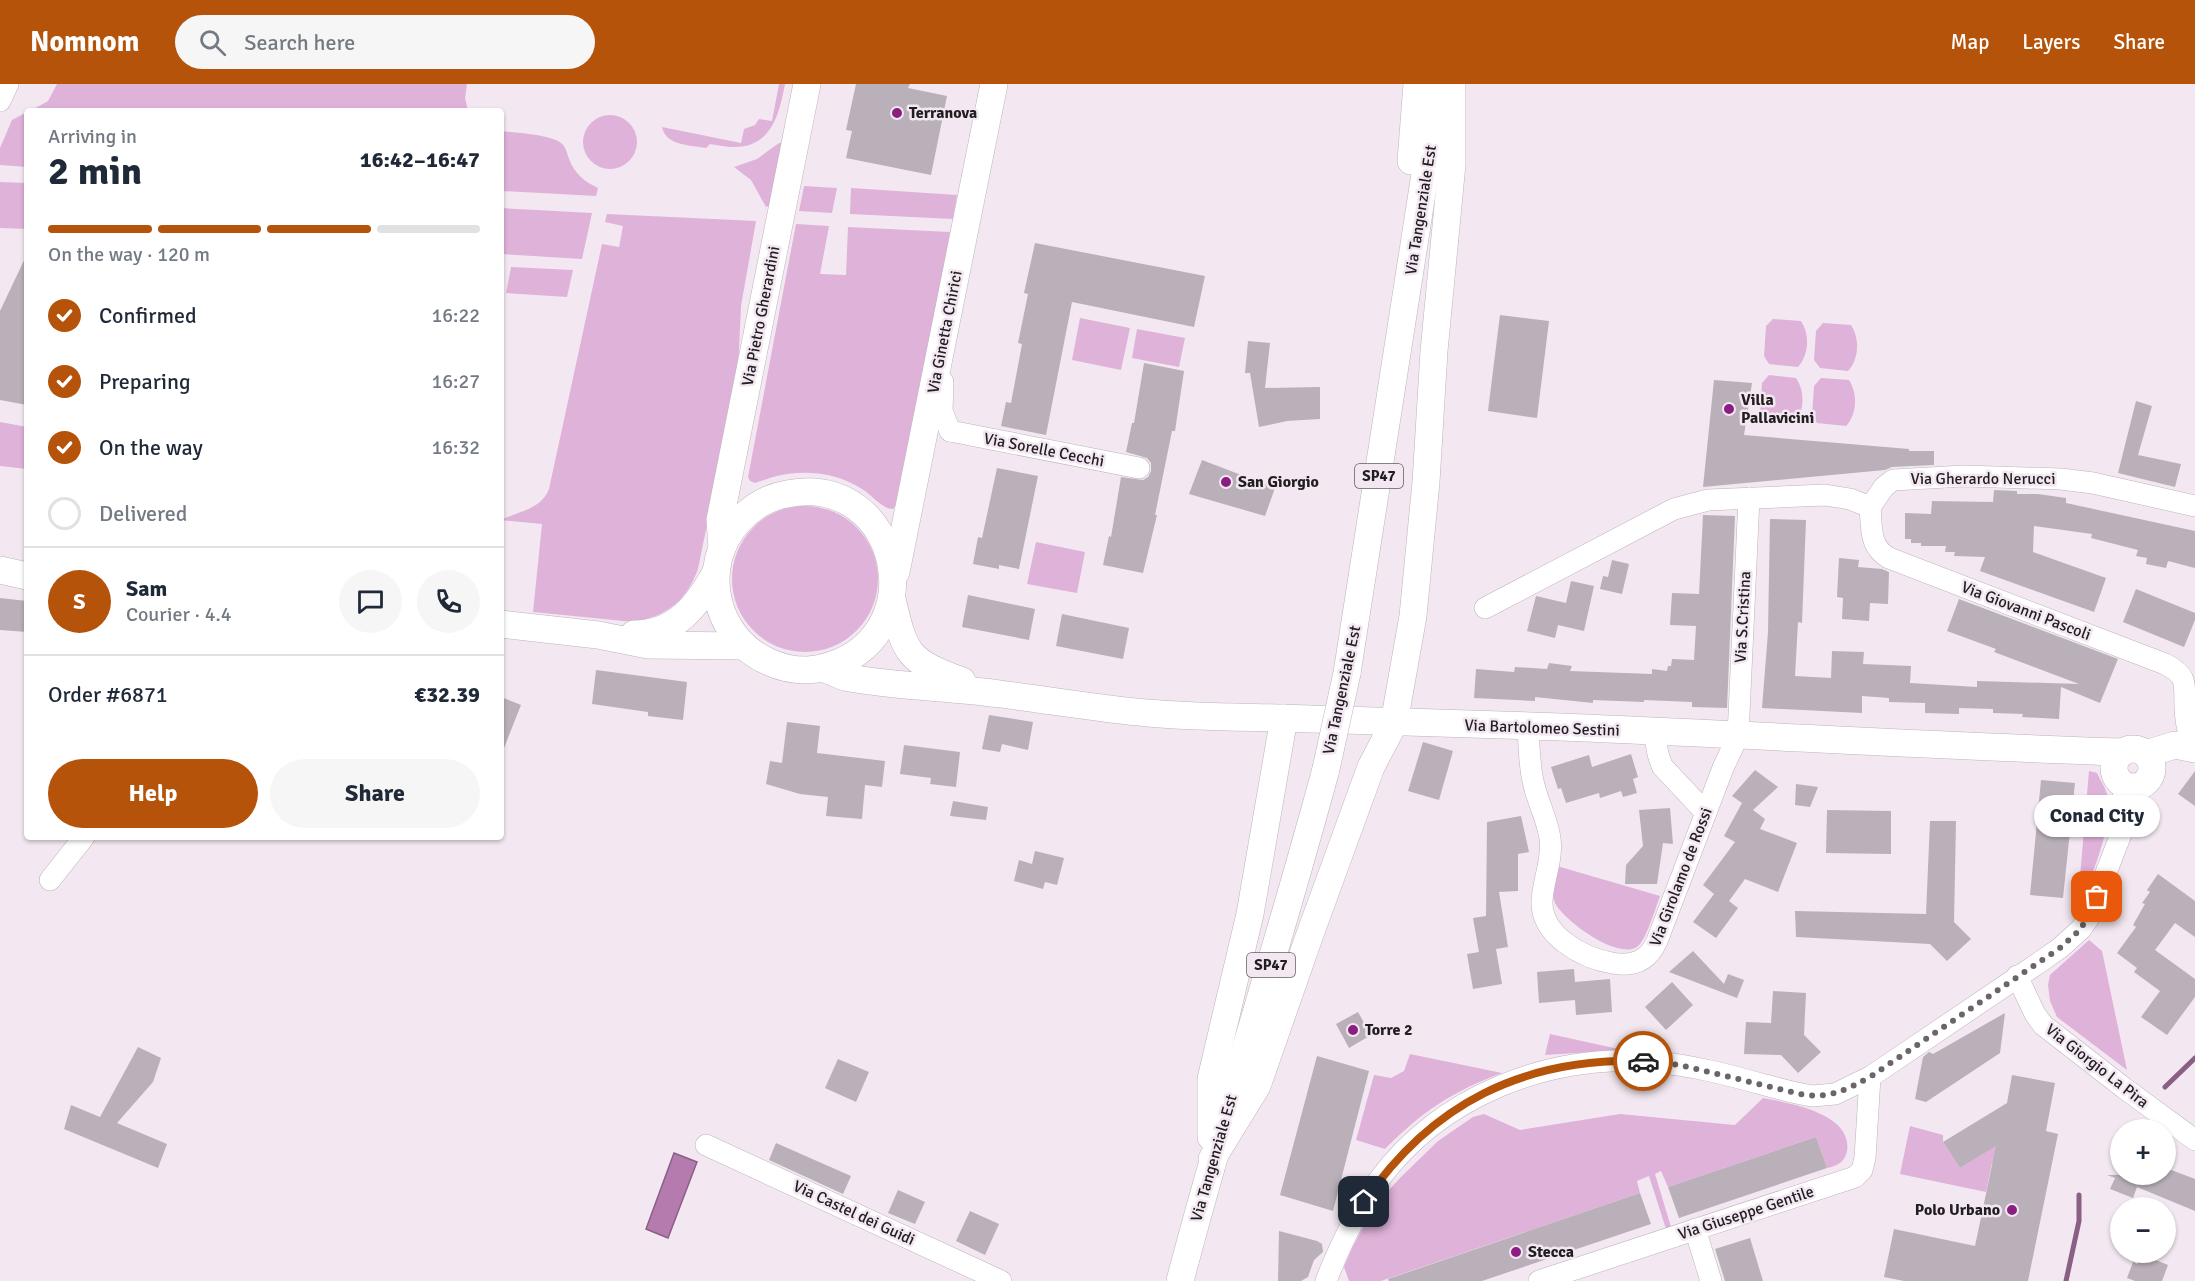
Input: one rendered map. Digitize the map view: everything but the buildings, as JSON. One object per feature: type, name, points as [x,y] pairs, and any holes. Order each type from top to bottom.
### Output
[{"type":"main road","name":"Via Pietro Gherardini","points":[[719,560],[720,520],[807,84]]},
{"type":"main road","name":"Via Ginetta Chirici","points":[[893,589],[994,84]]},
{"type":"main road","points":[[1410,279],[1407,214],[1417,84]]},
{"type":"main road","name":"Via Tangenziale Est","points":[[1180,1281],[1212,1159],[1263,994],[1326,769],[1347,673],[1440,84]]},
{"type":"main road","points":[[1212,1159],[1257,1086],[1371,767],[1394,723],[1416,594],[1434,351],[1452,164],[1452,84]]},
{"type":"main road","points":[[504,624],[598,635],[644,634],[671,625],[681,620],[694,606],[738,522],[762,503],[790,493],[816,492],[849,504],[873,523],[888,549],[900,635],[914,657],[930,669],[994,693]]},
{"type":"main road","points":[[719,560],[719,606],[731,630],[744,646],[757,656],[780,666],[805,670],[821,668],[850,658],[867,645],[883,624],[893,589]]},
{"type":"main road","points":[[598,635],[622,642],[648,645],[744,646]]},
{"type":"main road","points":[[821,668],[851,678],[994,693]]},
{"type":"main road","name":"Via Bartolomeo Sestini","points":[[994,693],[1134,712],[1528,726],[2091,751],[2155,761]]},
{"type":"main road","points":[[1212,1159],[1210,1079],[1250,914],[1284,718]]},
{"type":"main road","points":[[1346,721],[1360,732],[1367,746],[1371,767]]},
{"type":"street","points":[[0,101],[8,84]]},
{"type":"street","points":[[917,470],[939,439],[950,431],[942,411],[943,386],[938,366]]},
{"type":"street","name":"Via Sorelle Cecchi","points":[[950,431],[1139,468]]},
{"type":"street","name":"Via Gherardo Nerucci","points":[[1870,507],[1884,487],[1893,480],[1971,476],[2061,479],[2093,483],[2195,506]]},
{"type":"street","points":[[1485,608],[1674,509],[1708,500],[1832,496],[1850,499],[1870,507]]},
{"type":"street","name":"Via S.Cristina","points":[[1738,736],[1749,498]]},
{"type":"street","name":"Via Giovanni Pascoli","points":[[1870,507],[1874,544],[1889,558],[2178,671],[2183,677],[2186,691],[2185,710],[2155,761]]},
{"type":"street","name":"Via Girolamo de Rossi","points":[[1528,726],[1533,781],[1548,824],[1551,843],[1542,902],[1544,915],[1557,936],[1586,954],[1608,963],[1627,964],[1644,959],[1652,952],[1723,768],[1738,736]]},
{"type":"street","points":[[1654,732],[1662,766],[1706,813]]},
{"type":"street","points":[[1326,1281],[1355,1217],[1391,1165],[1458,1107],[1509,1082],[1557,1068],[1624,1061],[1679,1065],[1814,1096],[1835,1094],[1870,1077],[2060,948],[2081,929],[2097,897],[2125,824],[2155,761]]},
{"type":"street","points":[[50,880],[82,840]]},
{"type":"street","name":"Via Giorgio La Pira","points":[[2017,976],[2035,1014],[2043,1025],[2195,1140]]},
{"type":"street","name":"Via Giuseppe Gentile","points":[[1539,1281],[1850,1179],[1859,1174],[1865,1158],[1870,1077]]},
{"type":"street","name":"Via Castel dei Guidi","points":[[706,1145],[1001,1281]]},
{"type":"street","points":[[1695,1229],[1711,1281]]},
{"type":"shaded area","points":[[57,84],[467,84],[465,98],[467,108],[35,108],[48,101]]},
{"type":"shaded area","points":[[779,84],[785,84],[772,127],[765,135],[747,146],[710,144],[706,148],[680,144],[668,138],[664,133],[662,127],[741,143],[744,129],[755,125],[759,119],[772,121]]},
{"type":"shaded area","points":[[24,114],[24,167],[0,165],[0,148],[12,120]]},
{"type":"shaded area","points":[[610,115],[620,117],[629,123],[635,132],[637,142],[635,152],[629,161],[620,167],[610,169],[600,167],[591,161],[585,152],[583,142],[585,132],[591,123],[600,117]]},
{"type":"shaded area","points":[[504,131],[541,136],[561,143],[577,173],[598,188],[596,196],[504,191]]},
{"type":"shaded area","points":[[782,143],[769,206],[766,207],[751,180],[734,167],[757,159]]},
{"type":"shaded area","points":[[0,182],[24,183],[24,229],[0,228]]},
{"type":"shaded area","points":[[804,186],[837,188],[832,213],[799,211]]},
{"type":"shaded area","points":[[851,188],[957,195],[953,219],[850,214]]},
{"type":"shaded area","points":[[504,208],[592,213],[582,259],[504,254]]},
{"type":"shaded area","points":[[607,214],[756,221],[741,306],[738,371],[698,569],[688,590],[674,605],[656,616],[634,622],[533,612],[542,524],[504,520],[535,506],[549,489],[602,244],[619,247],[623,226],[605,222]]},
{"type":"shaded area","points":[[796,224],[829,226],[820,274],[846,275],[848,227],[950,232],[900,500],[893,509],[881,504],[853,484],[832,476],[810,473],[788,474],[755,483],[748,477]]},
{"type":"shaded area","points":[[511,267],[573,270],[567,297],[506,293]]},
{"type":"shaded area","points":[[1080,318],[1130,328],[1121,370],[1072,360]]},
{"type":"shaded area","points":[[1773,319],[1801,321],[1804,326],[1807,344],[1802,362],[1798,367],[1769,364],[1764,356],[1766,326]]},
{"type":"shaded area","points":[[1823,323],[1851,325],[1856,336],[1857,349],[1852,366],[1848,371],[1820,368],[1814,360],[1816,331]]},
{"type":"shaded area","points":[[1137,329],[1185,338],[1179,367],[1132,358]]},
{"type":"shaded area","points":[[1769,375],[1796,378],[1799,383],[1802,407],[1794,423],[1765,421],[1760,413],[1762,383]]},
{"type":"shaded area","points":[[1821,378],[1849,380],[1854,391],[1855,404],[1850,421],[1846,426],[1817,423],[1812,415],[1814,386]]},
{"type":"shaded area","points":[[0,422],[24,426],[24,469],[0,466]]},
{"type":"shaded area","points":[[805,506],[833,512],[856,528],[872,551],[878,579],[872,607],[856,630],[833,646],[805,652],[777,646],[754,630],[738,607],[732,579],[738,551],[754,528],[777,512]]},
{"type":"shaded area","points":[[1036,542],[1085,552],[1077,593],[1027,584]]},
{"type":"shaded area","points":[[2089,771],[2097,773],[2106,791],[2109,806],[2108,820],[2100,853],[2077,912]]},
{"type":"shaded area","points":[[1557,866],[1660,896],[1640,944],[1632,949],[1621,949],[1608,945],[1569,920],[1560,911],[1554,899],[1553,884]]},
{"type":"shaded area","points":[[2089,940],[2102,951],[2127,1070],[2057,1017],[2050,1001],[2048,985],[2050,975]]},
{"type":"shaded area","points":[[1550,1034],[1623,1050],[1545,1055]]},
{"type":"shaded area","points":[[1410,1054],[1502,1073],[1453,1095],[1425,1113],[1385,1149],[1356,1140],[1374,1075],[1391,1078],[1404,1071]]},
{"type":"shaded area","points":[[1763,1098],[1803,1107],[1830,1119],[1840,1127],[1846,1138],[1847,1151],[1842,1161],[1827,1168],[1816,1137],[1668,1187],[1661,1171],[1655,1174],[1671,1227],[1666,1229],[1649,1176],[1637,1181],[1640,1193],[1381,1281],[1349,1281],[1344,1267],[1377,1203],[1438,1141],[1473,1117],[1484,1114],[1520,1130],[1620,1114],[1735,1125]]},
{"type":"shaded area","points":[[1910,1126],[1943,1135],[1943,1142],[1960,1168],[1997,1145],[2005,1166],[1992,1163],[1986,1192],[1900,1174]]},
{"type":"shaded area","points":[[674,1153],[697,1162],[668,1238],[646,1229]]},
{"type":"waterway","points":[[2165,1087],[2195,1058]]},
{"type":"waterway","points":[[2066,1281],[2079,1221],[2079,1195]]},
{"type":"way so far","points":[[1643,1061],[1679,1065],[1805,1095],[1835,1094],[1870,1077],[2060,948],[2081,929],[2097,897]]},
{"type":"place","name":"Terranova","points":[[897,113]]},
{"type":"place","name":"Villa Pallavicini","points":[[1729,409]]},
{"type":"place","name":"San Giorgio","points":[[1226,482]]},
{"type":"place","name":"Conad City","points":[[2097,897]]},
{"type":"place","name":"Torre 2","points":[[1353,1030]]},
{"type":"place","name":"Polo Urbano","points":[[2012,1210]]},
{"type":"place","name":"Stecca","points":[[1516,1252]]},
{"type":"route","points":[[1364,1202],[1379,1180],[1403,1153],[1444,1117],[1485,1093],[1539,1071],[1587,1063],[1643,1061]]}]
